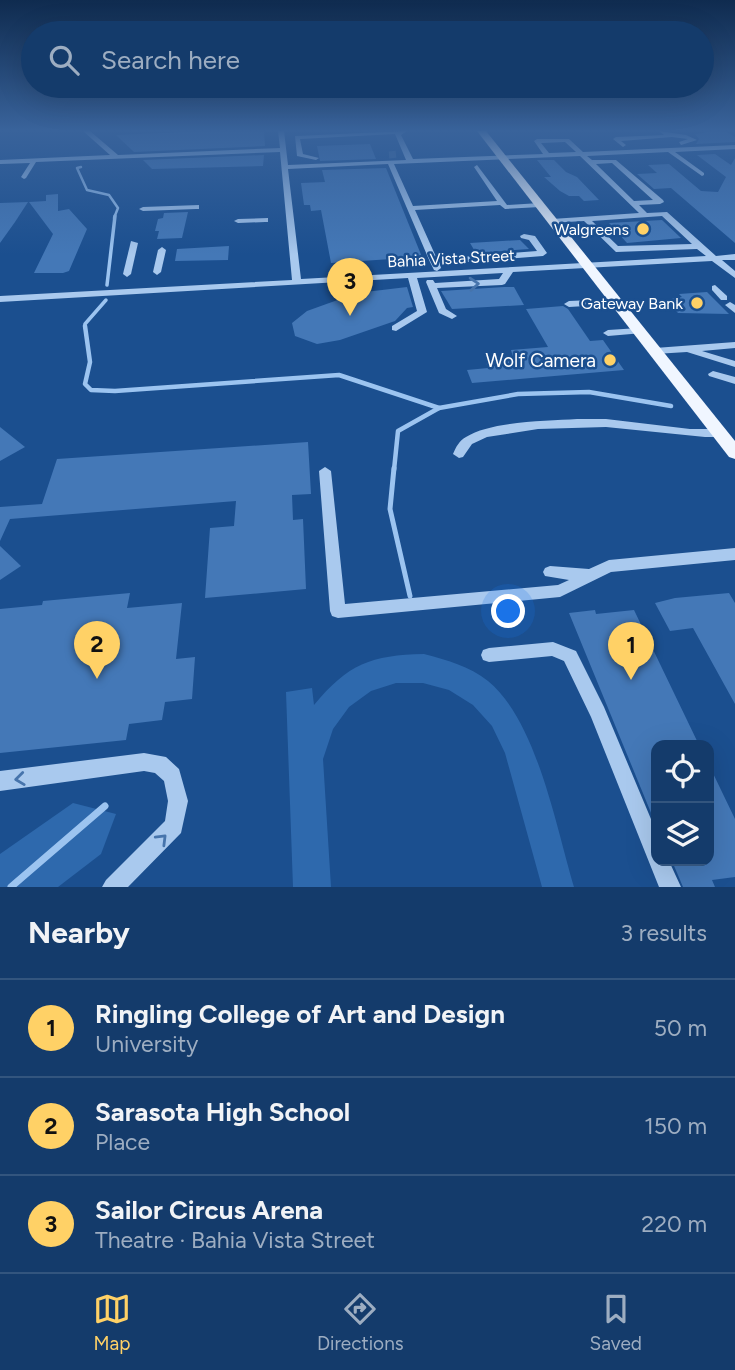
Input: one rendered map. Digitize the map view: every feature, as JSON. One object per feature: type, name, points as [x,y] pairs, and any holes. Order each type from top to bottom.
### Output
[{"type":"main road","points":[[513,172],[735,453]]},
{"type":"street","points":[[24,177],[27,172]]},
{"type":"street","points":[[286,172],[298,282]]},
{"type":"street","points":[[396,172],[439,275]]},
{"type":"street","points":[[481,172],[503,203]]},
{"type":"street","points":[[602,172],[645,215]]},
{"type":"street","points":[[627,172],[660,202],[633,203]]},
{"type":"street","points":[[410,208],[537,202]]},
{"type":"street","points":[[143,209],[196,207]]},
{"type":"street","points":[[552,220],[664,214],[735,275]]},
{"type":"street","points":[[237,221],[290,218]]},
{"type":"street","points":[[585,218],[616,249],[699,246]]},
{"type":"street","points":[[434,262],[542,255],[532,238],[524,236]]},
{"type":"street","points":[[127,274],[134,243]]},
{"type":"street","points":[[157,272],[162,250]]},
{"type":"street","name":"Bahia Vista Street","points":[[0,299],[735,257]]},
{"type":"street","points":[[677,261],[691,274]]},
{"type":"street","points":[[432,286],[502,282],[509,271]]},
{"type":"street","points":[[425,275],[442,311],[452,316]]},
{"type":"street","points":[[397,327],[422,312],[412,276]]},
{"type":"street","points":[[715,289],[730,304]]},
{"type":"street","points":[[569,304],[616,302]]},
{"type":"street","points":[[608,333],[639,331]]},
{"type":"street","points":[[655,351],[735,345]]},
{"type":"street","points":[[685,349],[735,364]]},
{"type":"street","points":[[713,374],[735,381]]},
{"type":"street","points":[[459,454],[469,441],[482,435],[557,426],[603,423],[676,433],[715,428]]},
{"type":"street","points":[[325,471],[338,611],[560,591],[609,566],[735,554]]},
{"type":"street","points":[[550,572],[591,576]]},
{"type":"street","points":[[489,655],[553,649],[570,656],[598,713],[651,843]]},
{"type":"street","points":[[0,781],[144,762],[159,764],[173,776],[178,801],[174,826],[113,887]]},
{"type":"street","points":[[661,866],[670,887]]},
{"type":"shaded area","points":[[424,654],[465,667],[488,681],[505,699],[520,722],[543,776],[574,887],[542,887],[505,753],[492,726],[473,705],[449,690],[423,683],[396,683],[371,691],[349,707],[333,729],[323,759],[331,887],[293,887],[286,692],[312,688],[314,705],[338,680],[362,664],[389,657]]},
{"type":"shaded area","points":[[73,803],[116,814],[101,854],[58,887],[0,887],[0,854]]},
{"type":"building","points":[[323,172],[388,172],[422,257],[331,263],[321,210],[311,211],[310,205],[304,205],[301,183],[325,182]]},
{"type":"building","points":[[547,172],[567,172],[577,177],[599,200],[584,201],[579,196],[569,196],[544,177],[551,177]]},
{"type":"building","points":[[679,172],[701,191],[718,192],[726,177],[720,172],[735,172],[735,243],[671,188],[654,189],[637,174]]},
{"type":"building","points":[[58,194],[58,211],[69,209],[87,229],[69,271],[34,273],[53,234],[29,202],[46,201],[46,195]]},
{"type":"building","points":[[28,202],[15,222],[0,243],[0,203]]},
{"type":"building","points":[[188,212],[182,238],[157,239],[159,231],[155,231],[158,219],[163,218],[164,213]]},
{"type":"building","name":"Walgreens","points":[[662,220],[681,238],[627,243],[609,223]]},
{"type":"building","points":[[520,240],[529,249],[476,253],[470,243]]},
{"type":"building","points":[[229,246],[228,260],[175,261],[177,249]]},
{"type":"building","points":[[407,287],[413,307],[407,308],[395,321],[340,340],[317,344],[295,336],[292,323],[307,311],[357,293]]},
{"type":"building","points":[[514,287],[524,305],[452,309],[441,291]]},
{"type":"building","name":"Gateway Bank","points":[[707,292],[729,314],[678,313],[666,300],[682,297],[679,294]]},
{"type":"building","points":[[563,306],[568,309],[590,341],[603,340],[624,370],[472,383],[467,370],[488,368],[486,363],[514,361],[511,350],[548,347],[526,309]]},
{"type":"building","points":[[0,427],[25,447],[0,461]]},
{"type":"building","points":[[308,442],[311,494],[292,495],[293,520],[303,519],[306,589],[205,598],[210,528],[234,526],[236,501],[10,519],[0,541],[0,507],[42,504],[57,459]]},
{"type":"building","points":[[0,546],[21,566],[0,580]]},
{"type":"building","points":[[130,593],[127,608],[182,603],[176,659],[195,657],[192,699],[165,702],[162,720],[129,724],[126,740],[0,753],[0,609],[42,605],[43,601]]},
{"type":"building","points":[[729,593],[735,603],[735,704],[693,628],[670,631],[655,603],[675,598]]},
{"type":"building","points":[[595,610],[596,614],[634,610],[697,740],[651,740],[651,813],[569,613]]},
{"type":"building","points":[[714,775],[735,819],[735,877],[712,880],[715,887],[683,887],[674,866],[714,866]]},
{"type":"waterway","points":[[79,172],[87,190],[109,195],[118,208],[114,218]]},
{"type":"waterway","points":[[107,285],[115,216]]},
{"type":"waterway","points":[[85,326],[106,300]]},
{"type":"waterway","points":[[85,326],[90,362],[85,384],[91,390],[115,391],[339,375],[439,408]]},
{"type":"waterway","points":[[439,408],[518,394],[589,392],[671,406]]},
{"type":"waterway","points":[[394,470],[398,431],[439,408]]},
{"type":"waterway","points":[[394,468],[390,509],[410,596]]},
{"type":"waterway","points":[[11,887],[105,806]]},
{"type":"place","name":"Walgreens","points":[[643,229]]},
{"type":"place","name":"Gateway Bank","points":[[697,303]]},
{"type":"place","name":"Sailor Circus Arena","points":[[350,316]]},
{"type":"place","name":"Wolf Camera","points":[[610,360]]},
{"type":"place","name":"Sarasota High School","points":[[97,679]]},
{"type":"place","name":"Ringling College of Art and Design","points":[[631,680]]}]
